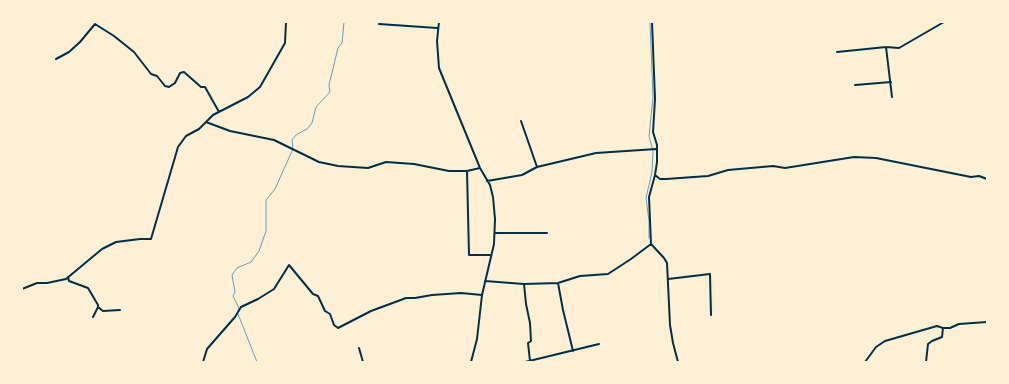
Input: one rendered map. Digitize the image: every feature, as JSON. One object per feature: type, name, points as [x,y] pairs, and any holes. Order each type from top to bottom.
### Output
[{"type":"street","points":[[22,289],[36,283],[47,283],[66,279],[102,249],[116,242],[151,239],[178,147],[186,136],[199,129],[213,115],[248,97],[260,87],[285,43],[286,22]]},
{"type":"street","points":[[439,22],[437,42],[439,68],[480,168],[488,181],[493,198],[496,219],[495,233],[482,295],[477,339],[471,362]]},
{"type":"street","points":[[652,22],[655,99],[653,132],[657,145],[657,162],[649,197],[651,244],[667,263],[670,325],[678,362]]},
{"type":"street","points":[[837,52],[886,47],[899,48],[944,22]]},
{"type":"street","points":[[56,59],[69,52],[80,42],[94,23],[134,52],[151,74],[157,76],[165,86],[169,87],[175,83],[180,72],[184,72],[201,86],[206,87],[219,112]]},
{"type":"street","points":[[379,24],[438,28]]},
{"type":"street","points":[[886,47],[892,97]]},
{"type":"street","points":[[855,85],[891,82]]},
{"type":"street","points":[[206,122],[230,131],[274,140],[320,162],[338,166],[368,168],[386,162],[414,164],[449,171],[467,171],[480,168]]},
{"type":"street","points":[[521,122],[537,167]]},
{"type":"street","points":[[488,181],[522,175],[537,167],[596,153],[656,149]]},
{"type":"street","points":[[655,175],[666,179],[708,176],[728,170],[773,166],[785,168],[854,157],[876,158],[971,177],[979,176],[987,179]]},
{"type":"street","points":[[467,171],[469,255],[490,255]]},
{"type":"street","points":[[495,233],[547,232]]},
{"type":"street","points":[[485,281],[524,284],[558,283],[580,276],[608,274],[651,244]]},
{"type":"street","points":[[203,362],[207,349],[235,317],[241,307],[274,289],[289,265],[313,294],[318,296],[325,311],[330,314],[334,326],[338,328],[371,311],[406,298],[415,298],[432,294],[461,293],[482,295]]},
{"type":"street","points":[[668,279],[710,274],[711,315]]},
{"type":"street","points":[[68,277],[69,281],[88,288],[98,307],[103,311],[120,310]]},
{"type":"street","points":[[558,283],[563,310],[574,350]]},
{"type":"street","points":[[524,284],[530,323],[531,341],[528,343],[530,361]]},
{"type":"street","points":[[94,318],[98,307]]},
{"type":"street","points":[[864,362],[876,347],[885,341],[937,326],[950,328],[959,324],[987,322]]},
{"type":"street","points":[[926,362],[928,344],[942,337],[943,328]]},
{"type":"street","points":[[525,362],[599,344]]},
{"type":"street","points":[[359,348],[363,362]]},
{"type":"waterway","points":[[238,311],[239,308],[233,296],[235,292],[232,275],[237,268],[251,262],[259,251],[266,231],[266,200],[275,189],[293,149],[292,140],[296,135],[307,129],[312,123],[316,107],[330,92],[329,85],[338,48],[342,43],[344,22]]},
{"type":"waterway","points":[[649,238],[649,221],[646,198],[652,172],[653,151],[649,136],[653,97],[650,22]]},
{"type":"waterway","points":[[238,314],[257,362]]}]
